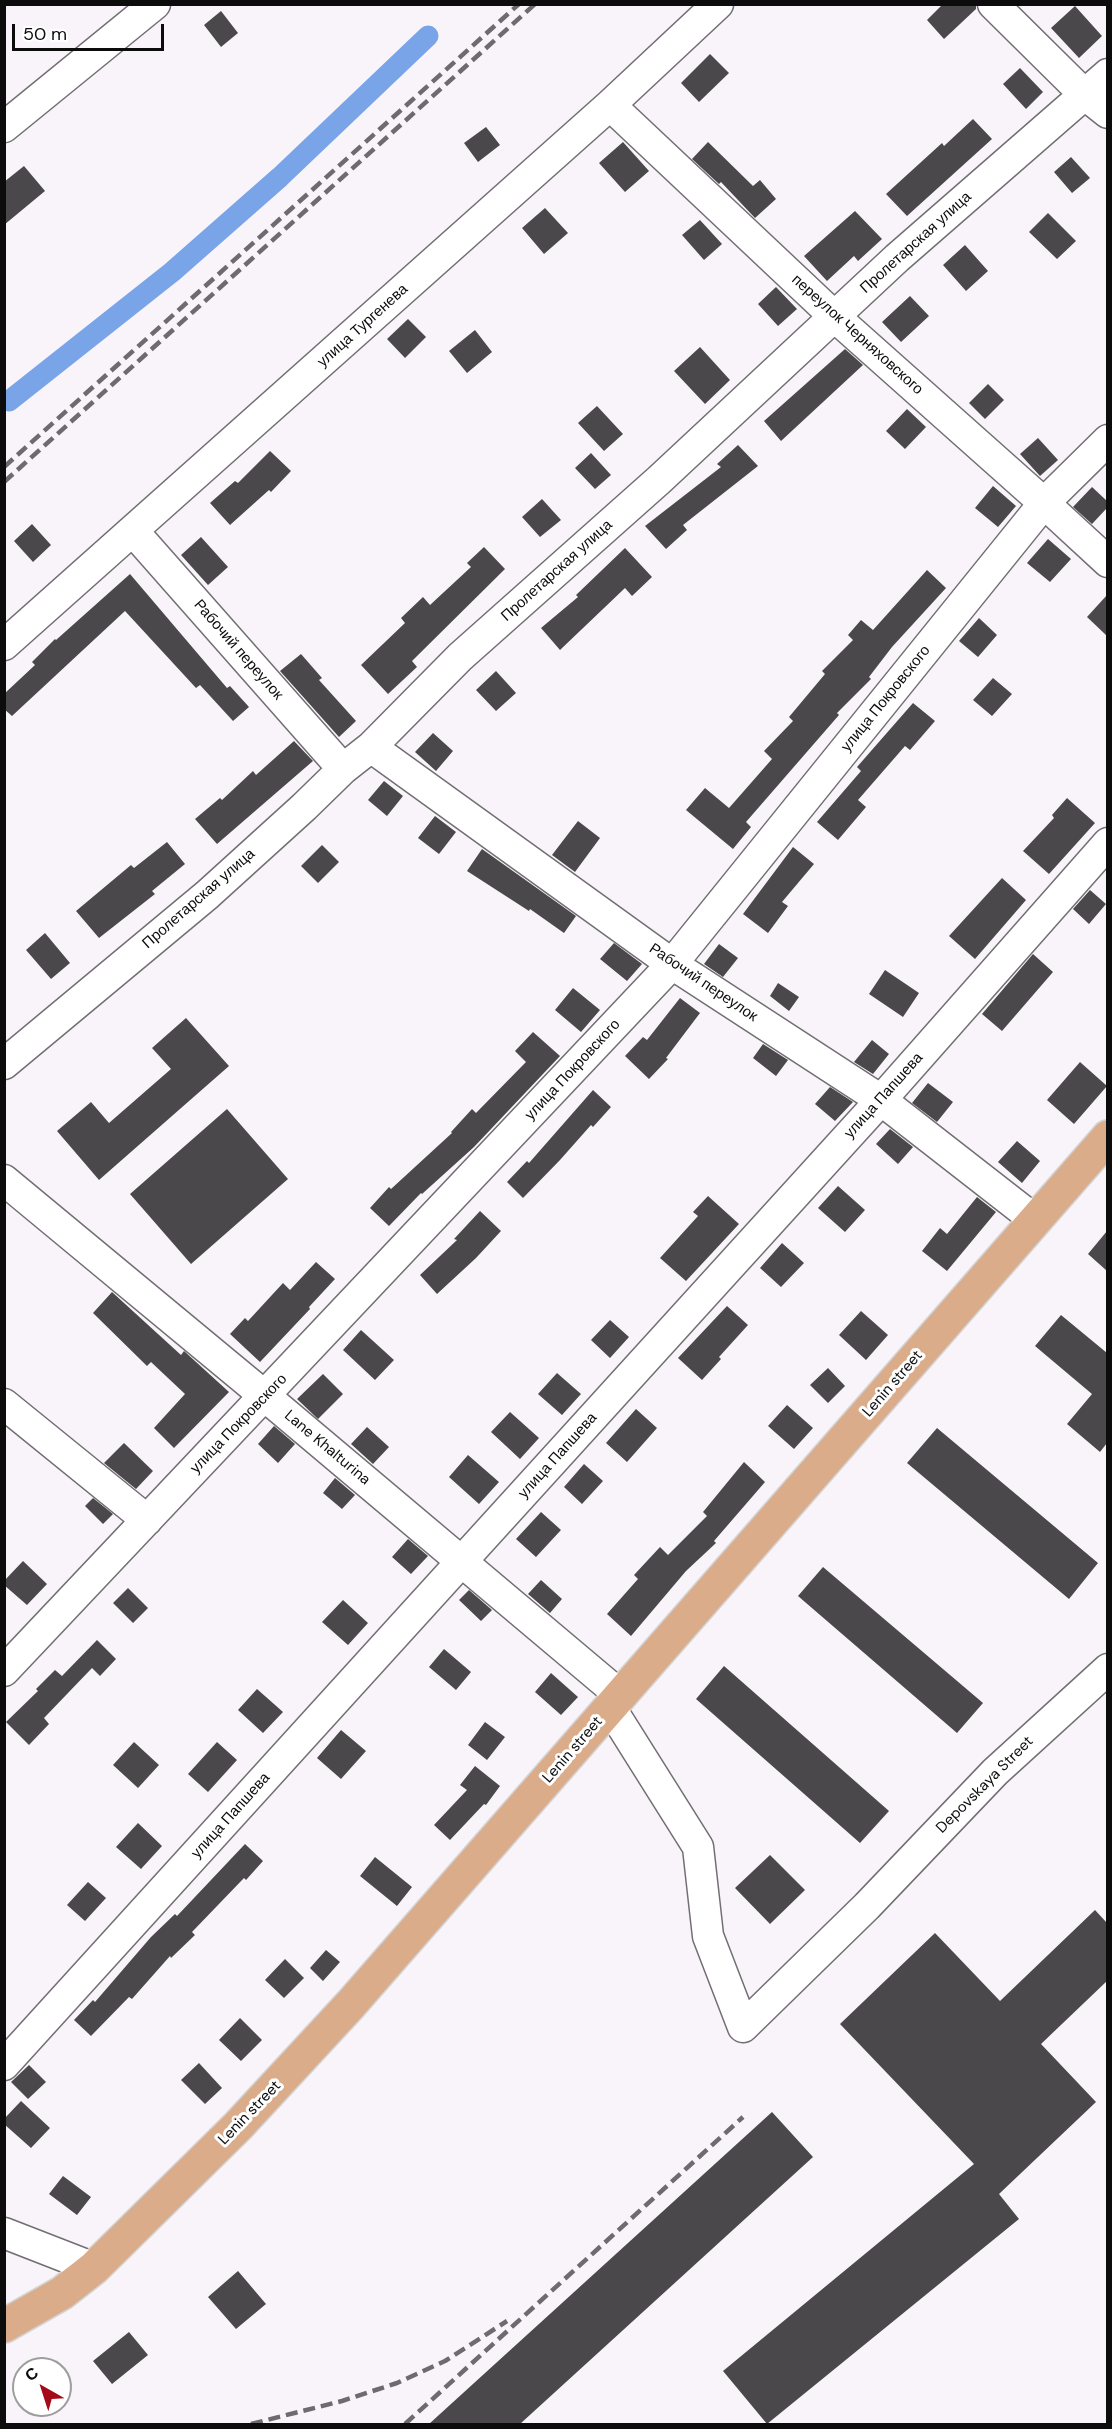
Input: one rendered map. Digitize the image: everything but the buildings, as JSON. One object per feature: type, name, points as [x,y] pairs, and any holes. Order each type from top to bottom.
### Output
[{"type":"main road","name":"Lenin street","points":[[4,2326],[62,2293],[94,2268],[238,2126],[351,2004],[1107,1137]]},
{"type":"street","points":[[4,127],[155,4]]},
{"type":"street","name":"улица Тургенева","points":[[4,645],[610,105],[718,4]]},
{"type":"street","points":[[993,4],[1084,94],[1107,113]]},
{"type":"street","name":"Пролетарская улица","points":[[4,1064],[207,895],[343,769],[371,747],[460,657],[659,480],[897,258],[1107,74]]},
{"type":"street","name":"переулок Черняховского","points":[[610,105],[835,317],[1107,562]]},
{"type":"street","name":"улица Покровского","points":[[4,1671],[672,964],[1044,503],[1107,440]]},
{"type":"street","name":"Рабочий переулок","points":[[133,531],[343,769]]},
{"type":"street","name":"Рабочий переулок","points":[[371,747],[672,964],[881,1100],[1035,1220]]},
{"type":"street","name":"улица Папшева","points":[[4,2065],[881,1100],[1107,843]]},
{"type":"street","name":"Lane Khalturina","points":[[4,1180],[266,1396],[462,1563],[615,1701]]},
{"type":"street","points":[[4,1404],[147,1520]]},
{"type":"street","name":"Depovskaya Street","points":[[615,1701],[698,1847],[708,1936],[743,2027],[867,1906],[994,1772],[1107,1669]]},
{"type":"street","points":[[4,2233],[94,2268]]},
{"type":"waterway","points":[[9,401],[172,272],[280,177],[428,36]]},
{"type":"railway","points":[[4,467],[519,4]]},
{"type":"railway","points":[[4,482],[535,4]]},
{"type":"railway","points":[[405,2424],[743,2117]]},
{"type":"railway","points":[[251,2424],[342,2401],[397,2383],[445,2361],[507,2321]]}]
